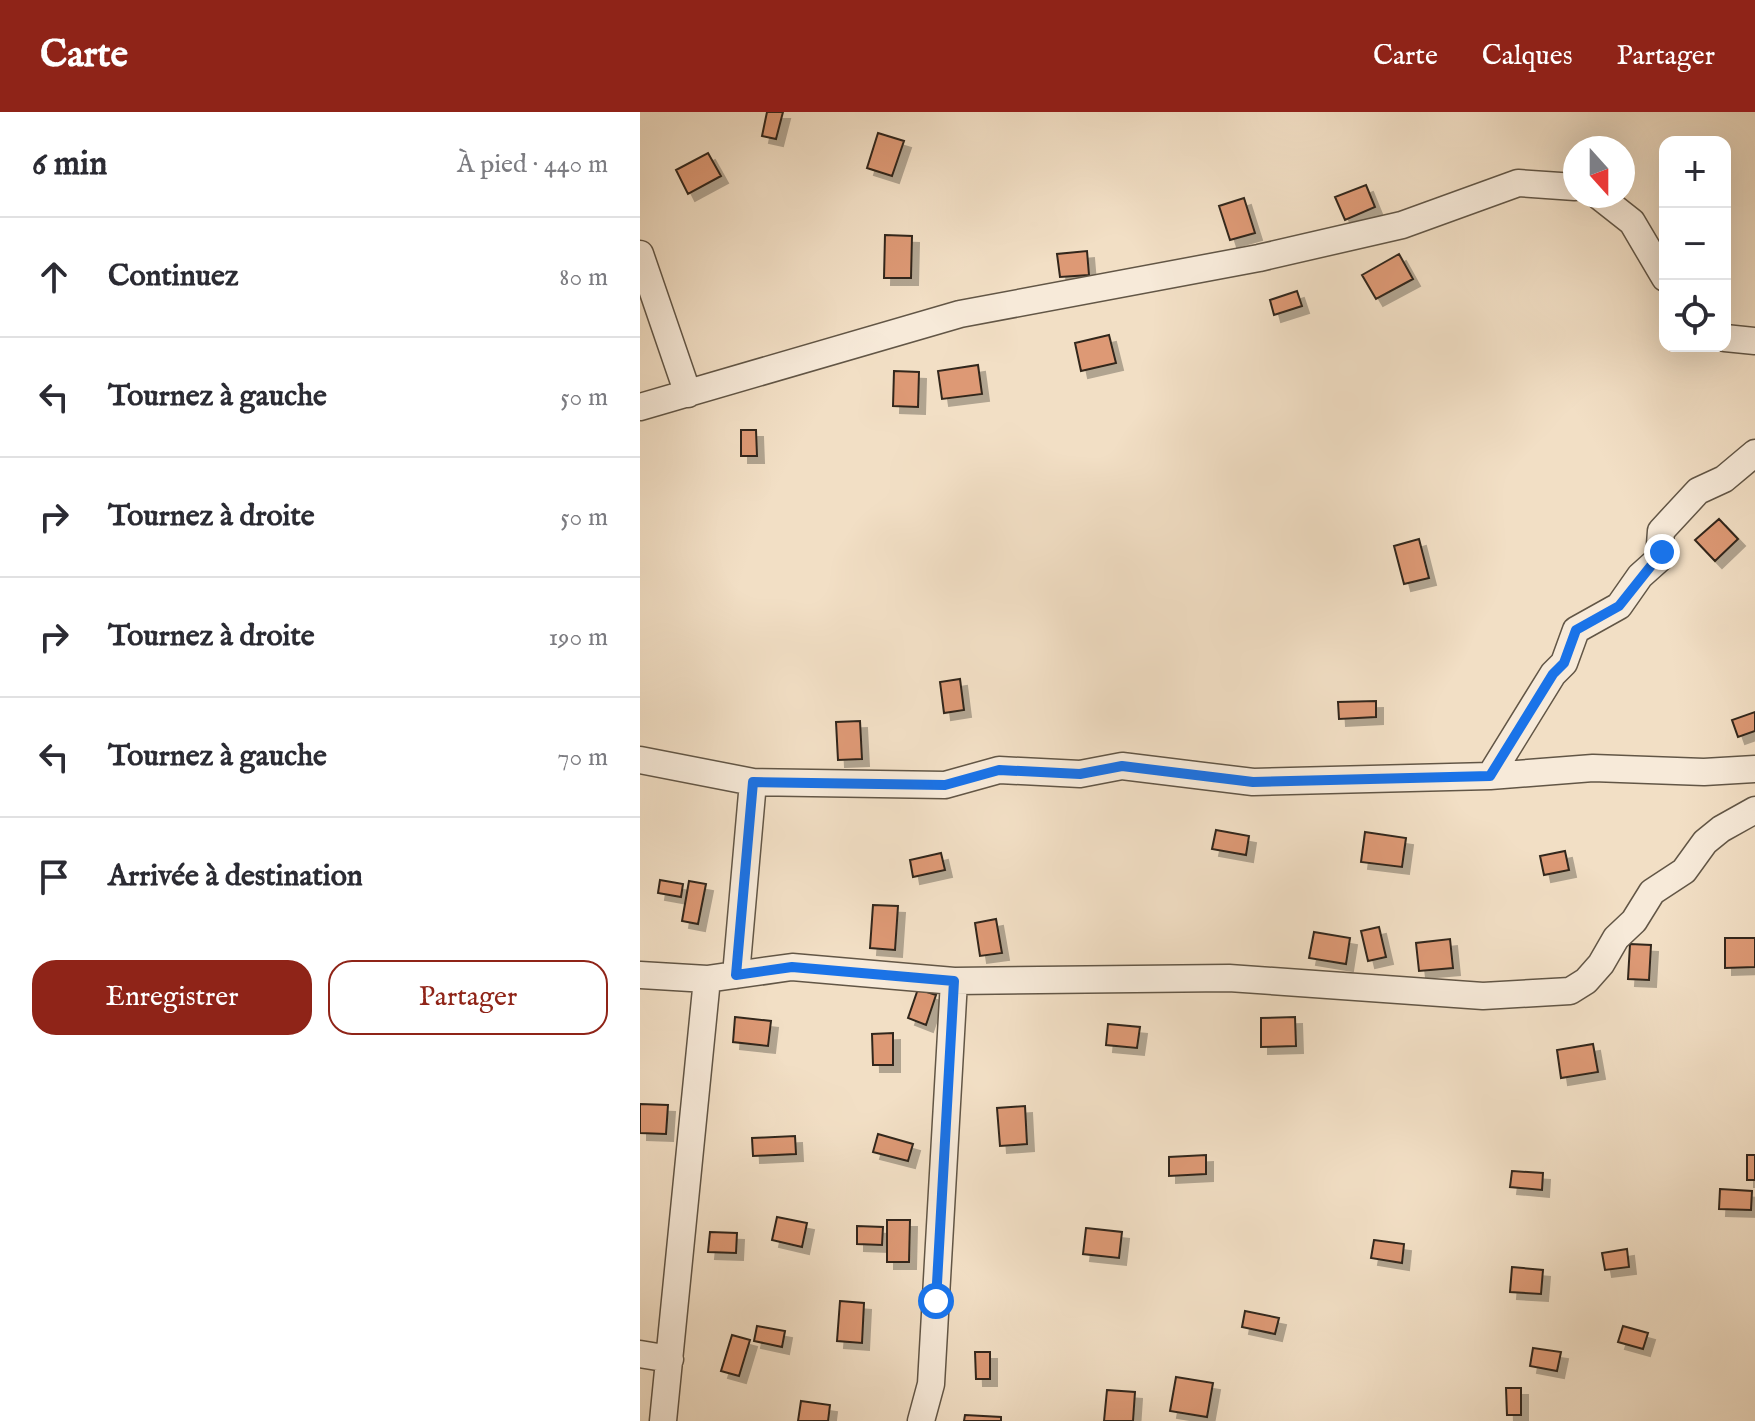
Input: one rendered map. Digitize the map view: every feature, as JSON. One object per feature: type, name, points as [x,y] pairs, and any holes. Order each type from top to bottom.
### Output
[{"type":"street","points":[[640,407],[960,314],[1259,258],[1388,228],[1518,183],[1563,186]]},
{"type":"street","points":[[1614,208],[1632,222],[1659,268]]},
{"type":"street","points":[[640,254],[688,394]]},
{"type":"street","points":[[1731,339],[1755,341]]},
{"type":"street","points":[[1490,776],[1553,674],[1564,663],[1576,630],[1619,606],[1640,576],[1659,559],[1661,531],[1698,491],[1724,479],[1755,453]]},
{"type":"street","points":[[640,760],[753,782],[945,785],[999,770],[1080,774],[1122,766],[1253,782],[1490,776],[1593,768],[1704,772],[1755,769]]},
{"type":"street","points":[[736,975],[753,782]]},
{"type":"street","points":[[640,975],[707,979],[792,967],[954,981],[1229,978],[1483,996],[1570,991],[1586,981],[1601,964],[1616,938],[1634,921],[1652,892],[1684,871],[1705,842],[1721,829],[1755,810]]},
{"type":"street","points":[[663,1421],[707,979]]},
{"type":"street","points":[[921,1421],[931,1384],[954,981]]},
{"type":"street","points":[[640,1354],[670,1359]]},
{"type":"building","points":[[767,112],[783,112],[776,139],[762,136]]},
{"type":"building","points":[[878,133],[904,141],[892,176],[867,168]]},
{"type":"building","points":[[708,153],[721,176],[688,194],[676,170]]},
{"type":"building","points":[[1366,185],[1375,207],[1345,220],[1335,197]]},
{"type":"building","points":[[1244,198],[1255,233],[1230,240],[1219,206]]},
{"type":"building","points":[[885,235],[912,236],[911,278],[884,278]]},
{"type":"building","points":[[1087,251],[1089,275],[1060,277],[1057,254]]},
{"type":"building","points":[[1399,254],[1413,279],[1376,299],[1362,275]]},
{"type":"building","points":[[1297,291],[1302,306],[1274,315],[1270,300]]},
{"type":"building","points":[[1109,335],[1116,363],[1081,371],[1075,343]]},
{"type":"building","points":[[978,365],[982,394],[942,399],[938,371]]},
{"type":"building","points":[[894,371],[919,372],[918,407],[893,406]]},
{"type":"building","points":[[741,430],[756,430],[757,456],[741,456]]},
{"type":"building","points":[[1719,519],[1738,539],[1715,561],[1695,540]]},
{"type":"building","points":[[1419,539],[1429,578],[1404,584],[1394,546]]},
{"type":"building","points":[[960,679],[964,710],[944,713],[940,682]]},
{"type":"building","points":[[1376,701],[1376,717],[1339,719],[1338,702]]},
{"type":"building","points":[[1755,712],[1755,731],[1738,737],[1732,720]]},
{"type":"building","points":[[860,721],[862,759],[838,760],[836,722]]},
{"type":"building","points":[[1216,830],[1249,836],[1246,855],[1212,849]]},
{"type":"building","points":[[1365,832],[1406,838],[1402,867],[1361,862]]},
{"type":"building","points":[[1565,851],[1569,870],[1544,875],[1540,856]]},
{"type":"building","points":[[941,853],[945,870],[913,877],[910,860]]},
{"type":"building","points":[[660,880],[683,884],[681,897],[658,893]]},
{"type":"building","points":[[689,881],[706,884],[698,924],[682,921]]},
{"type":"building","points":[[873,905],[898,906],[895,950],[870,948]]},
{"type":"building","points":[[996,919],[1002,953],[980,956],[975,923]]},
{"type":"building","points":[[1379,927],[1386,957],[1368,961],[1361,931]]},
{"type":"building","points":[[1314,932],[1350,938],[1346,964],[1309,958]]},
{"type":"building","points":[[1725,938],[1755,938],[1755,967],[1725,968]]},
{"type":"building","points":[[1450,939],[1453,968],[1419,971],[1416,943]]},
{"type":"building","points":[[1630,944],[1651,945],[1649,980],[1628,979]]},
{"type":"building","points":[[918,989],[936,995],[926,1025],[908,1018]]},
{"type":"building","points":[[735,1017],[771,1021],[768,1046],[733,1042]]},
{"type":"building","points":[[1295,1017],[1296,1046],[1261,1047],[1261,1018]]},
{"type":"building","points":[[1108,1024],[1140,1027],[1137,1048],[1106,1045]]},
{"type":"building","points":[[893,1033],[893,1065],[873,1065],[872,1034]]},
{"type":"building","points":[[1593,1044],[1598,1072],[1561,1078],[1557,1050]]},
{"type":"building","points":[[640,1104],[668,1105],[666,1134],[640,1133]]},
{"type":"building","points":[[1025,1106],[1027,1144],[1000,1146],[997,1108]]},
{"type":"building","points":[[878,1134],[913,1144],[908,1161],[873,1152]]},
{"type":"building","points":[[795,1136],[796,1154],[753,1156],[752,1138]]},
{"type":"building","points":[[1206,1155],[1206,1174],[1169,1176],[1169,1157]]},
{"type":"building","points":[[1747,1155],[1755,1155],[1755,1180],[1747,1180]]},
{"type":"building","points":[[1512,1171],[1543,1173],[1542,1190],[1510,1187]]},
{"type":"building","points":[[1720,1189],[1752,1191],[1751,1210],[1719,1209]]},
{"type":"building","points":[[777,1217],[807,1223],[802,1247],[772,1240]]},
{"type":"building","points":[[887,1220],[910,1220],[909,1262],[887,1262]]},
{"type":"building","points":[[857,1226],[883,1227],[882,1245],[857,1244]]},
{"type":"building","points":[[1086,1228],[1122,1232],[1119,1258],[1083,1254]]},
{"type":"building","points":[[710,1232],[737,1233],[736,1253],[708,1252]]},
{"type":"building","points":[[1374,1240],[1404,1244],[1402,1263],[1371,1258]]},
{"type":"building","points":[[1627,1249],[1629,1267],[1605,1270],[1602,1253]]},
{"type":"building","points":[[1512,1267],[1543,1270],[1541,1294],[1510,1292]]},
{"type":"building","points":[[840,1301],[864,1303],[862,1343],[837,1341]]},
{"type":"building","points":[[1245,1311],[1279,1318],[1275,1334],[1242,1327]]},
{"type":"building","points":[[757,1326],[785,1331],[782,1347],[754,1341]]},
{"type":"building","points":[[1623,1326],[1648,1333],[1643,1349],[1618,1342]]},
{"type":"building","points":[[732,1335],[750,1340],[739,1376],[721,1371]]},
{"type":"building","points":[[1533,1348],[1561,1352],[1557,1371],[1530,1366]]},
{"type":"building","points":[[975,1352],[990,1352],[990,1379],[976,1379]]},
{"type":"building","points":[[1176,1377],[1213,1383],[1207,1417],[1170,1411]]},
{"type":"building","points":[[1506,1388],[1521,1388],[1521,1415],[1507,1415]]},
{"type":"building","points":[[1107,1390],[1135,1392],[1133,1421],[1104,1421]]},
{"type":"building","points":[[801,1401],[830,1405],[828,1421],[798,1421]]},
{"type":"building","points":[[965,1415],[1001,1417],[1001,1421],[964,1421]]},
{"type":"route","points":[[936,1301],[954,981],[792,967],[736,975],[753,782],[945,785],[999,770],[1080,774],[1122,766],[1253,782],[1490,776],[1553,674],[1564,663],[1576,630],[1619,606],[1662,552]]}]
